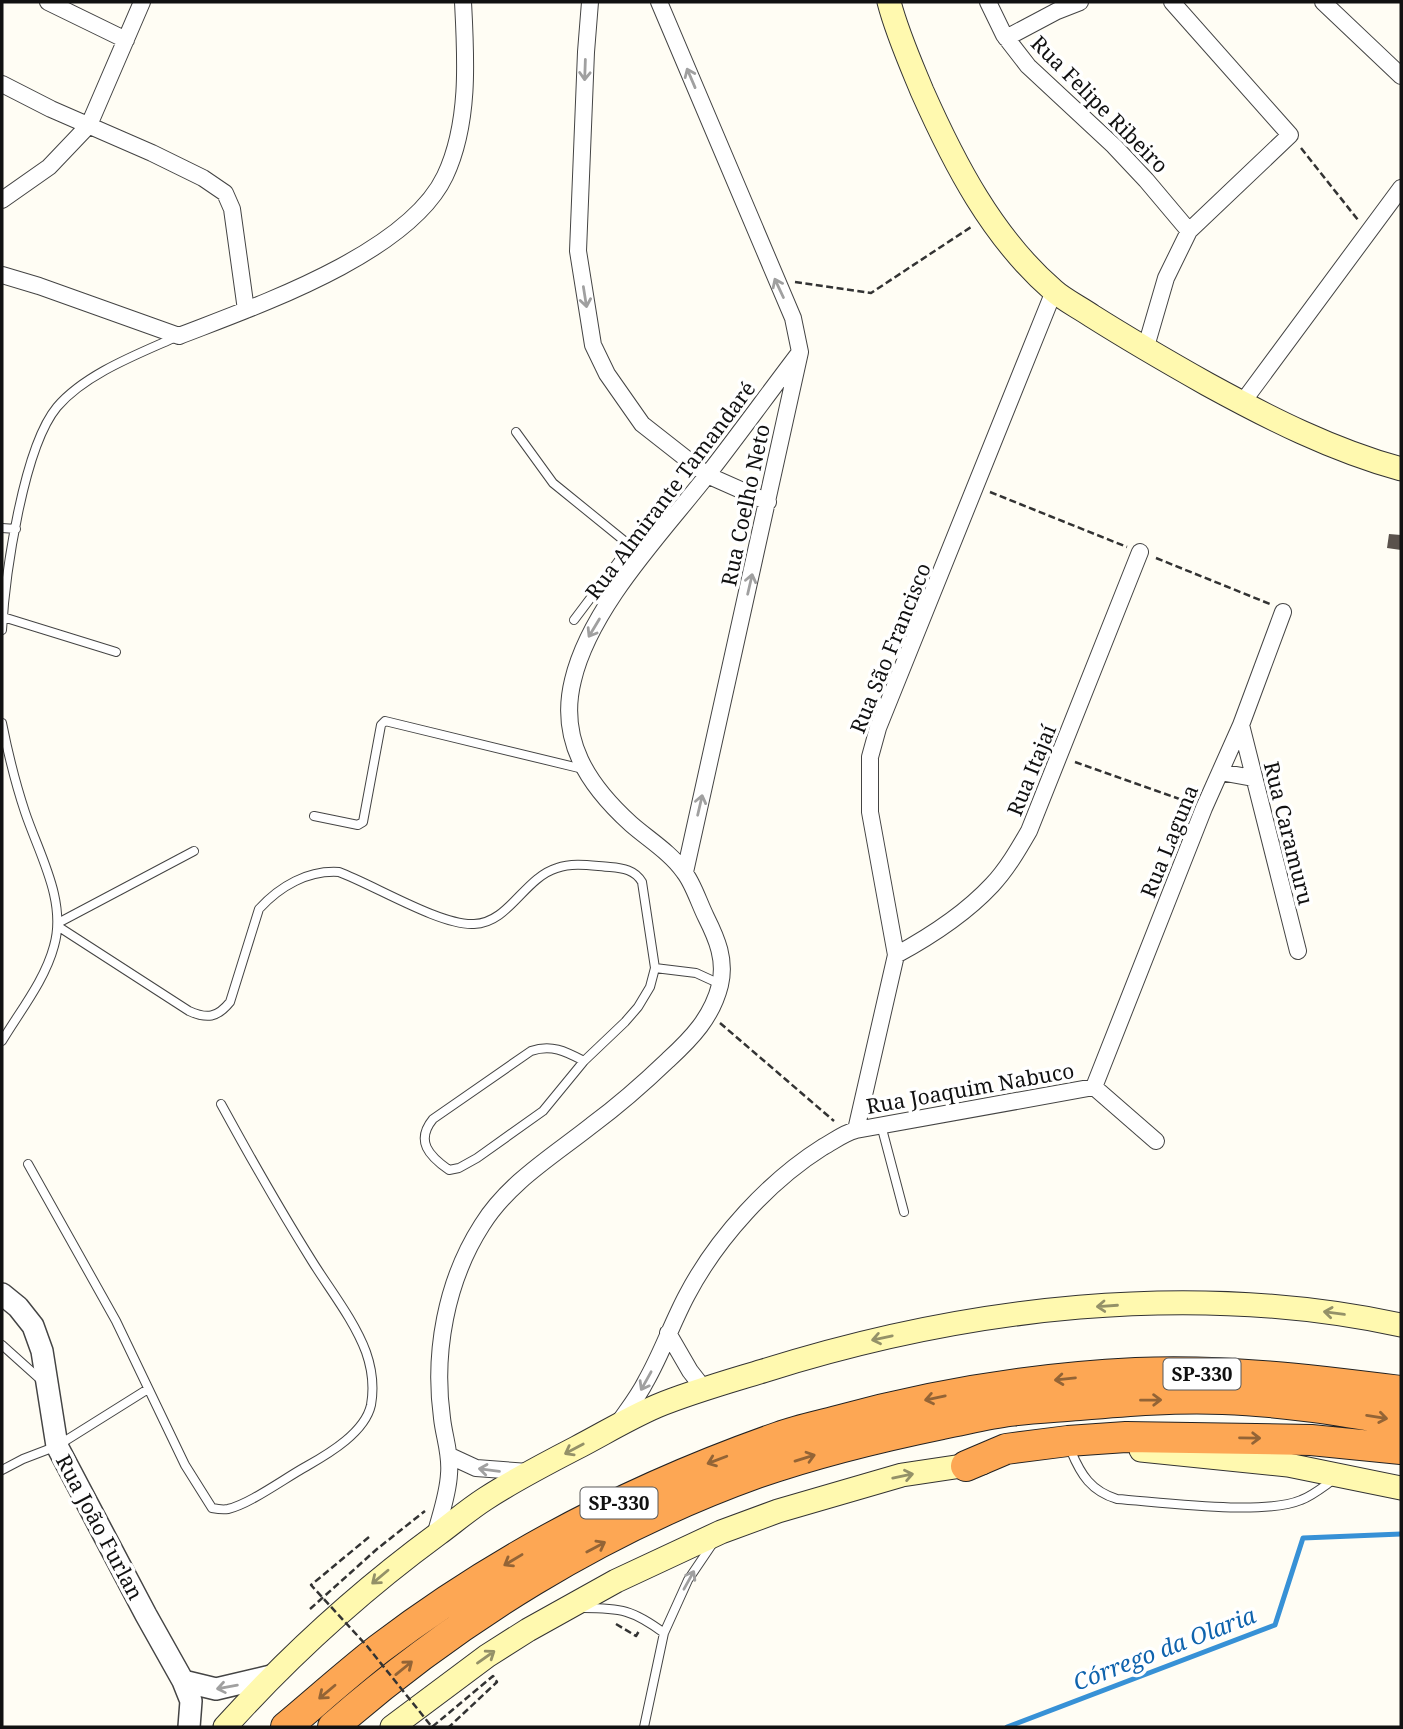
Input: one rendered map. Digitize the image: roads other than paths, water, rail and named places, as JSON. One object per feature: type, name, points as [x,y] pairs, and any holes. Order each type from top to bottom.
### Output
[{"type":"highway","name":"SP-330","points":[[286,1727],[379,1650],[434,1610],[556,1534],[637,1494],[781,1436],[872,1411],[946,1396],[1002,1386],[1125,1374],[1221,1374],[1320,1381],[1401,1391]]},
{"type":"highway","name":"SP-330","points":[[333,1727],[420,1655],[498,1601],[563,1564],[692,1499],[759,1473],[829,1451],[890,1435],[1009,1411],[1143,1399],[1223,1399],[1273,1403],[1401,1421]]},
{"type":"highway","points":[[966,1466],[1006,1448],[1126,1437],[1311,1440],[1401,1449]]},
{"type":"main road","points":[[889,2],[895,25],[945,145],[1007,242],[1054,291],[1146,350],[1242,403],[1324,443],[1401,469]]},
{"type":"main road","points":[[225,1727],[271,1676],[352,1600],[484,1500],[616,1426],[657,1406],[704,1389],[834,1349],[924,1329],[1048,1311],[1180,1303],[1232,1304],[1286,1307],[1401,1325]]},
{"type":"main road","points":[[392,1727],[487,1656],[616,1581],[721,1532],[778,1511],[902,1475],[1071,1451],[1128,1448],[1288,1465],[1401,1488]]},
{"type":"street","points":[[48,2],[126,40]]},
{"type":"street","points":[[2,200],[49,167],[89,125],[142,2]]},
{"type":"street","points":[[2,275],[179,336],[246,310],[351,260],[395,233],[425,205],[445,177],[463,117],[463,2]]},
{"type":"street","points":[[590,2],[578,251],[593,345],[607,374],[642,424],[707,475],[768,502]]},
{"type":"street","name":"Rua Coelho Neto","points":[[659,2],[774,279],[793,318],[800,352],[685,872]]},
{"type":"street","name":"Rua Felipe Ribeiro","points":[[988,2],[1006,38],[1028,66],[1138,171],[1189,231]]},
{"type":"street","points":[[1006,38],[1080,2]]},
{"type":"street","points":[[1146,350],[1167,278],[1189,231],[1290,135],[1172,2]]},
{"type":"street","points":[[1323,2],[1401,76]]},
{"type":"street","points":[[2,84],[195,174],[225,193],[232,209],[246,310]]},
{"type":"street","points":[[1242,403],[1368,233],[1399,198]]},
{"type":"street","name":"Rua São Francisco","points":[[852,1131],[896,955],[870,812],[870,757],[878,728],[1054,291]]},
{"type":"street","name":"Rua Almirante Tamandaré","points":[[435,1536],[446,1495],[450,1456],[442,1420],[438,1376],[440,1343],[463,1260],[481,1225],[502,1198],[529,1172],[596,1123],[690,1040],[710,1014],[720,984],[723,959],[685,872],[628,821],[583,769],[574,747],[570,724],[572,683],[586,642],[623,582],[800,352]]},
{"type":"street","name":"Rua Itajaí","points":[[896,955],[930,936],[967,908],[993,885],[1011,862],[1029,831],[1140,552]]},
{"type":"street","name":"Rua Laguna","points":[[1094,1087],[1204,808],[1241,725],[1283,612]]},
{"type":"street","name":"Rua Caramuru","points":[[1241,725],[1298,951]]},
{"type":"street","points":[[1220,772],[1253,778]]},
{"type":"street","name":"Rua Joaquim Nabuco","points":[[852,1131],[1094,1087],[1156,1141]]},
{"type":"street","points":[[616,1426],[646,1381],[689,1292],[724,1239],[779,1179],[808,1157],[852,1131]]},
{"type":"street","name":"Rua João Furlan","points":[[2,1294],[18,1307],[33,1326],[42,1351],[57,1446],[183,1681],[191,1701],[189,1727]]},
{"type":"street","points":[[668,1333],[704,1389]]},
{"type":"street","points":[[450,1456],[476,1468],[531,1472]]},
{"type":"street","points":[[183,1681],[216,1689],[271,1676]]},
{"type":"lane","points":[[2,630],[8,570],[32,460],[56,408],[78,388],[124,360],[179,336]]},
{"type":"lane","points":[[516,432],[553,483],[643,556]]},
{"type":"lane","points":[[2,528],[16,529]]},
{"type":"lane","points":[[574,620],[620,559],[643,556]]},
{"type":"lane","points":[[2,617],[116,652]]},
{"type":"lane","points":[[314,816],[358,825],[363,822],[381,725],[385,721],[583,769]]},
{"type":"lane","points":[[2,723],[25,814],[43,858],[58,925],[48,963],[2,1041]]},
{"type":"lane","points":[[58,925],[194,851]]},
{"type":"lane","points":[[58,925],[189,1011],[202,1017],[213,1016],[223,1011],[230,1002],[259,909],[286,886],[308,876],[324,871],[339,872],[430,913],[473,925],[498,916],[525,890],[555,868],[585,865],[630,870],[639,876],[642,882],[655,968],[650,986],[638,1007],[584,1061],[543,1111],[458,1168],[449,1170],[426,1147],[425,1129],[433,1119],[531,1051],[544,1047],[554,1048],[584,1061]]},
{"type":"lane","points":[[655,968],[696,973],[720,984]]},
{"type":"lane","points":[[28,1164],[116,1321],[200,1490],[212,1508],[225,1510],[242,1504],[346,1440],[362,1422],[370,1407],[371,1369],[365,1350],[346,1315],[221,1104]]},
{"type":"lane","points":[[881,1125],[904,1212]]},
{"type":"lane","points":[[2,1345],[48,1386]]},
{"type":"lane","points":[[2,1470],[57,1446],[148,1390]]},
{"type":"lane","points":[[1071,1451],[1081,1473],[1091,1486],[1104,1495],[1117,1499],[1219,1506],[1284,1505],[1302,1500],[1341,1474]]},
{"type":"lane","points":[[644,1727],[664,1633],[688,1580],[721,1532]]},
{"type":"lane","points":[[566,1608],[620,1609],[647,1620],[664,1633]]},
{"type":"waterway","name":"Córrego da Olaria","points":[[1007,1727],[1275,1625],[1303,1538],[1401,1534]]}]
